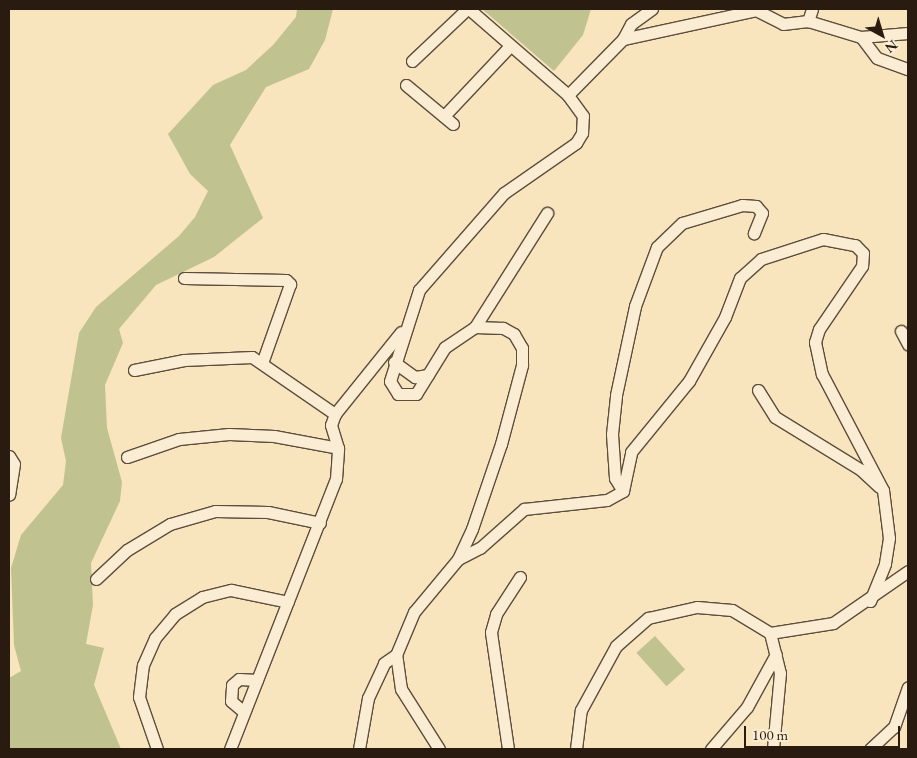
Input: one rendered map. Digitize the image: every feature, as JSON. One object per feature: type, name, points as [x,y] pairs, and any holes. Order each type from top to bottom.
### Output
[{"type":"street","points":[[412,61],[468,9],[568,95],[583,116],[582,133],[576,143],[504,193],[419,290],[403,328],[390,381],[398,394],[416,394],[445,347],[475,327],[514,271],[546,213]]},
{"type":"street","points":[[568,95],[623,38],[631,24],[652,9]]},
{"type":"street","points":[[808,21],[812,9]]},
{"type":"street","points":[[623,38],[759,10],[783,24],[808,21],[861,37],[908,33]]},
{"type":"street","points":[[861,37],[877,58],[908,69]]},
{"type":"street","points":[[444,116],[510,46]]},
{"type":"street","points":[[406,85],[453,124]]},
{"type":"street","points":[[624,491],[614,478],[612,434],[616,395],[635,306],[657,247],[682,223],[742,205],[756,206],[762,213],[754,234]]},
{"type":"street","points":[[624,491],[630,452],[689,381],[725,317],[740,278],[761,260],[823,239],[855,245],[863,253],[862,266],[819,329],[815,342],[822,374],[883,490],[889,538],[885,564],[870,601]]},
{"type":"street","points":[[184,278],[286,280],[290,284],[262,362]]},
{"type":"street","points":[[439,749],[401,690],[396,655],[414,612],[458,559],[502,444],[522,365],[522,348],[514,334],[491,325],[475,327]]},
{"type":"street","points":[[230,749],[336,479],[338,448],[331,425],[335,414],[403,328]]},
{"type":"street","points":[[901,331],[908,344]]},
{"type":"street","points":[[134,370],[241,355],[262,362],[335,414]]},
{"type":"street","points":[[394,362],[415,377],[428,375]]},
{"type":"street","points":[[758,390],[775,417],[861,470],[883,490]]},
{"type":"street","points":[[126,457],[179,439],[229,434],[274,436],[338,448]]},
{"type":"street","points":[[9,456],[14,464],[9,495]]},
{"type":"street","points":[[458,559],[480,548],[524,509],[607,500],[624,491]]},
{"type":"street","points":[[96,579],[127,550],[170,524],[215,511],[268,512],[320,523]]},
{"type":"street","points":[[576,749],[581,710],[590,688],[616,646],[648,618],[697,607],[732,610],[770,633],[833,623],[870,601],[908,571]]},
{"type":"street","points":[[508,749],[491,632],[496,614],[520,577]]},
{"type":"street","points":[[157,749],[138,697],[151,647],[175,614],[202,597],[231,590],[288,602]]},
{"type":"street","points":[[770,633],[780,672],[773,749]]},
{"type":"street","points":[[711,749],[747,707],[776,654]]},
{"type":"street","points":[[359,749],[368,698],[384,663],[396,655]]},
{"type":"street","points":[[244,712],[231,701],[232,685],[239,679],[257,680]]},
{"type":"street","points":[[870,749],[897,722],[908,687]]},
{"type":"green space","points":[[297,9],[333,9],[325,40],[309,69],[266,87],[230,145],[263,218],[214,257],[156,285],[119,329],[123,343],[105,385],[107,428],[122,482],[120,501],[91,563],[93,605],[86,644],[104,648],[94,685],[121,749],[9,749],[9,678],[21,671],[14,645],[11,568],[21,535],[63,485],[66,461],[61,438],[79,333],[96,307],[179,236],[195,217],[208,191],[190,174],[168,134],[213,85],[246,70],[273,45],[296,17]]},
{"type":"green space","points":[[482,9],[591,9],[583,35],[554,71]]},
{"type":"green space","points":[[655,636],[685,669],[667,686],[636,653]]}]
